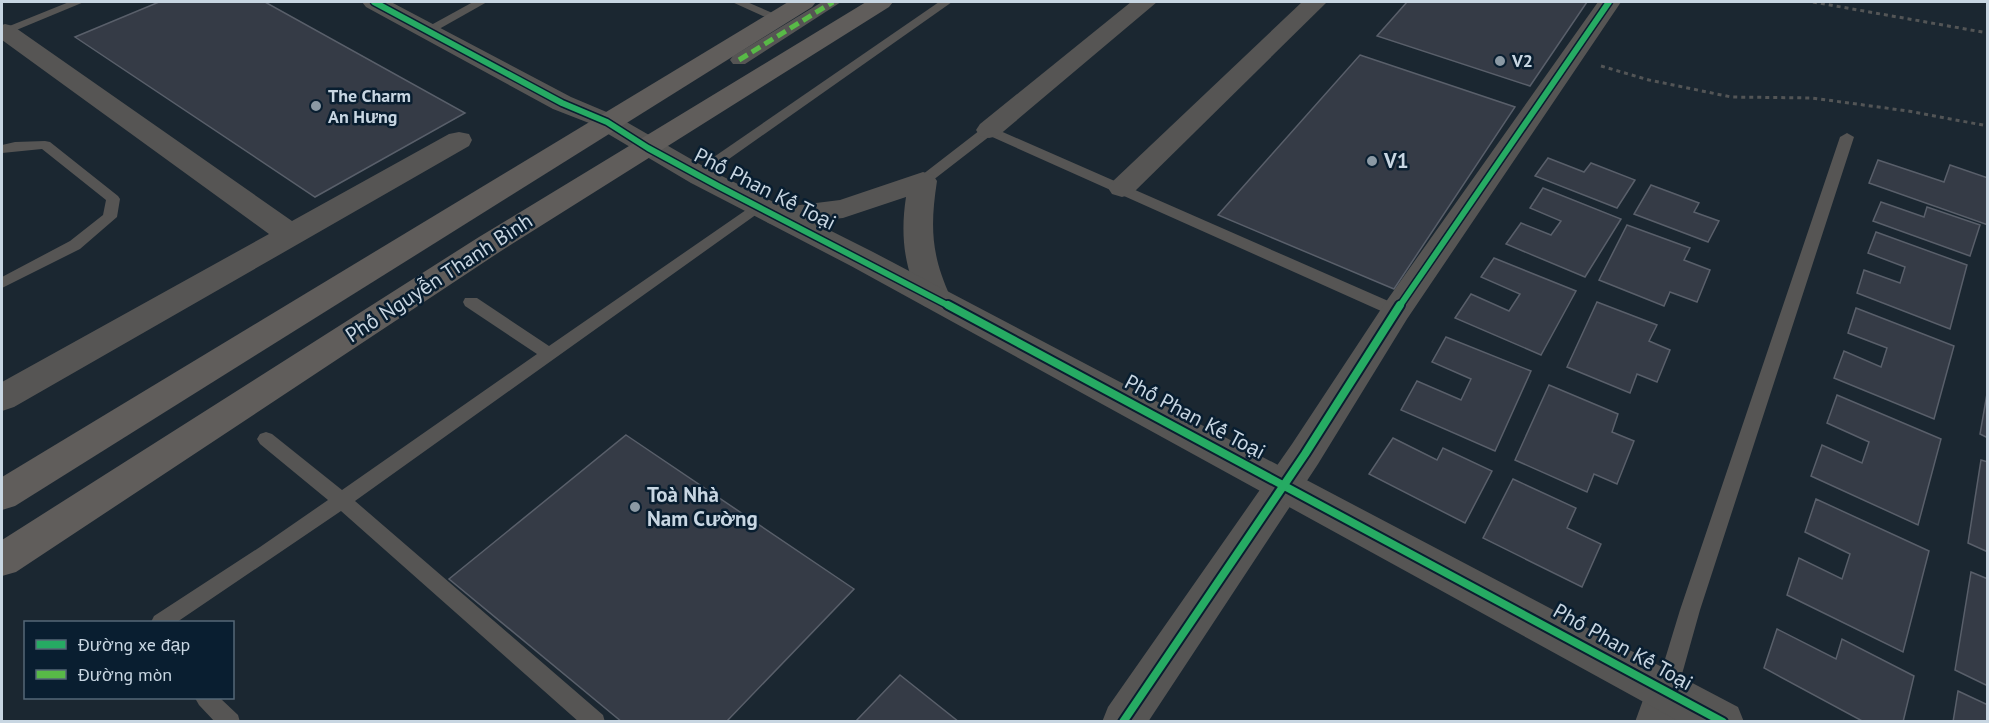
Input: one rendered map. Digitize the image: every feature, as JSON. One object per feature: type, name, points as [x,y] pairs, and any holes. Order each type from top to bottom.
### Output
[{"type":"main road","name":"Phố Nguyễn Thanh Bình","points":[[2,495],[804,2]]},
{"type":"main road","name":"Phố Nguyễn Thanh Bình","points":[[2,560],[490,244],[881,2]]},
{"type":"street","name":"Phố Phan Kế Toại","points":[[374,2],[562,103],[607,122],[648,148],[1285,485],[1661,707],[1723,722]]},
{"type":"street","points":[[739,60],[833,2]]},
{"type":"street","points":[[989,130],[1145,2]]},
{"type":"street","points":[[1122,188],[1315,2]]},
{"type":"street","points":[[1123,722],[1285,485],[1396,312],[1609,2]]},
{"type":"street","points":[[3,32],[291,235]]},
{"type":"street","points":[[2,398],[459,140]]},
{"type":"street","points":[[769,211],[843,208],[923,181],[916,217],[919,261],[935,298]]},
{"type":"lane","points":[[3,32],[78,2]]},
{"type":"lane","points":[[428,30],[481,2]]},
{"type":"lane","points":[[738,2],[778,18]]},
{"type":"lane","points":[[697,174],[946,2]]},
{"type":"lane","points":[[923,181],[989,130],[1396,312]]},
{"type":"lane","points":[[1661,707],[1690,610],[1847,137]]},
{"type":"lane","points":[[2,149],[15,146],[45,146],[113,199],[110,217],[75,245],[2,283]]},
{"type":"lane","points":[[162,621],[342,501],[549,354],[769,211]]},
{"type":"lane","points":[[471,302],[549,354]]},
{"type":"lane","points":[[266,439],[342,501],[595,722]]},
{"type":"lane","points":[[207,699],[230,722]]},
{"type":"path","points":[[1813,2],[1988,33]]},
{"type":"path","points":[[1571,57],[1649,80],[1731,97],[1812,98],[1908,111],[1988,126]]},
{"type":"building","name":"The Charm An Hưng","points":[[159,2],[265,2],[465,113],[315,197],[75,37]]},
{"type":"building","name":"V2","points":[[1407,2],[1587,2],[1530,86],[1377,36]]},
{"type":"building","name":"V1","points":[[1360,55],[1515,107],[1394,289],[1218,215]]},
{"type":"building","points":[[1548,158],[1584,172],[1591,163],[1635,180],[1617,208],[1535,176]]},
{"type":"building","points":[[1878,160],[1944,182],[1950,165],[1988,178],[1988,225],[1869,183]]},
{"type":"building","points":[[1651,185],[1699,203],[1694,212],[1719,221],[1708,242],[1634,214]]},
{"type":"building","points":[[1543,188],[1621,219],[1585,277],[1506,244],[1521,223],[1551,235],[1561,221],[1530,208]]},
{"type":"building","points":[[1881,202],[1924,217],[1927,207],[1980,225],[1970,256],[1873,221]]},
{"type":"building","points":[[1627,225],[1690,248],[1684,260],[1710,270],[1697,302],[1670,292],[1664,306],[1599,280]]},
{"type":"building","points":[[1876,232],[1967,265],[1950,329],[1857,293],[1864,270],[1900,283],[1905,267],[1868,253]]},
{"type":"building","points":[[1494,258],[1576,291],[1541,355],[1455,318],[1471,294],[1509,311],[1520,294],[1481,277]]},
{"type":"building","points":[[1597,302],[1657,325],[1649,341],[1670,350],[1657,382],[1637,374],[1630,393],[1567,367]]},
{"type":"building","points":[[1856,308],[1954,346],[1934,419],[1834,378],[1844,351],[1881,367],[1887,348],[1848,333]]},
{"type":"building","points":[[1446,337],[1531,371],[1495,451],[1401,410],[1417,381],[1461,400],[1471,379],[1432,362]]},
{"type":"building","points":[[1549,385],[1618,414],[1612,432],[1634,441],[1617,484],[1594,474],[1587,492],[1515,460]]},
{"type":"building","points":[[1988,388],[1988,438],[1980,434]]},
{"type":"building","points":[[1837,395],[1941,439],[1918,525],[1811,476],[1822,445],[1862,463],[1869,442],[1827,423]]},
{"type":"building","name":"Toà Nhà Nam Cường","points":[[626,435],[854,589],[726,722],[622,722],[449,579]]},
{"type":"building","points":[[1393,438],[1437,460],[1443,448],[1492,471],[1465,523],[1369,474]]},
{"type":"building","points":[[1981,460],[1988,462],[1988,552],[1968,543]]},
{"type":"building","points":[[1513,479],[1576,508],[1567,528],[1601,544],[1582,587],[1483,538]]},
{"type":"building","points":[[1816,499],[1929,551],[1903,652],[1787,595],[1799,558],[1842,579],[1850,554],[1805,532]]},
{"type":"building","points":[[1971,572],[1988,579],[1988,686],[1955,670]]},
{"type":"building","points":[[1777,629],[1836,659],[1842,639],[1914,676],[1903,722],[1864,722],[1764,668]]},
{"type":"building","points":[[900,675],[959,722],[855,722]]},
{"type":"building","points":[[1958,691],[1988,705],[1988,722],[1953,722]]},
{"type":"marked path","points":[[739,60],[833,2]]},
{"type":"cycle path","points":[[374,2],[562,103],[607,122],[648,148],[718,186],[862,259],[1723,722]]},
{"type":"cycle path","points":[[1123,722],[1305,454],[1396,311],[1609,2]]},
{"type":"place","name":"V2","points":[[1500,61]]},
{"type":"place","name":"The Charm An Hưng","points":[[316,106]]},
{"type":"place","name":"V1","points":[[1372,161]]},
{"type":"place","name":"Toà Nhà Nam Cường","points":[[635,507]]}]
